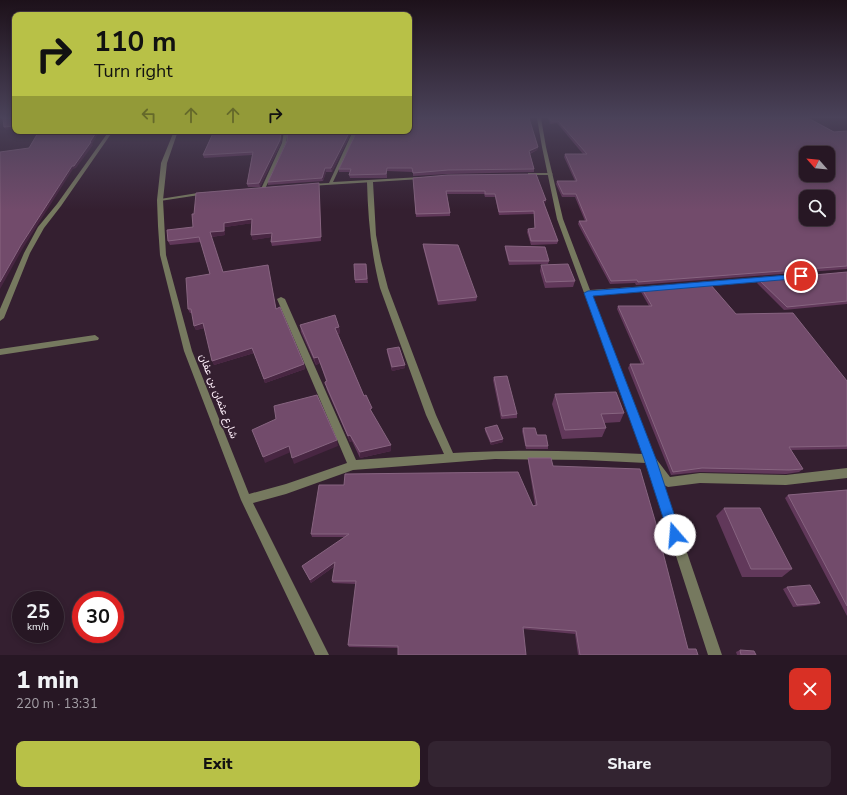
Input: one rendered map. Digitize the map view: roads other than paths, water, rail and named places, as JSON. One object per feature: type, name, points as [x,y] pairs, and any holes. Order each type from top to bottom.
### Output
[{"type":"street","points":[[0,318],[27,253],[41,227],[59,205],[99,149]]},
{"type":"street","name":"شارع عثمان بن عفان","points":[[169,149],[164,163],[160,200],[163,255],[188,351],[246,500],[322,655]]},
{"type":"street","points":[[544,149],[560,219],[650,459],[715,655]]},
{"type":"street","points":[[370,182],[371,225],[377,266],[431,415],[450,457]]},
{"type":"street","points":[[690,285],[800,276]]},
{"type":"street","points":[[588,293],[674,286]]},
{"type":"street","points":[[281,299],[353,465]]},
{"type":"street","points":[[0,352],[95,338]]},
{"type":"street","points":[[246,500],[286,489],[353,465],[495,454],[650,459],[668,482],[700,478],[786,480],[847,473]]},
{"type":"lane","points":[[263,189],[281,149]]},
{"type":"lane","points":[[330,184],[346,149]]},
{"type":"lane","points":[[527,174],[551,174]]},
{"type":"lane","points":[[308,186],[425,178]]},
{"type":"lane","points":[[256,189],[271,188]]},
{"type":"lane","points":[[160,200],[207,193]]}]
